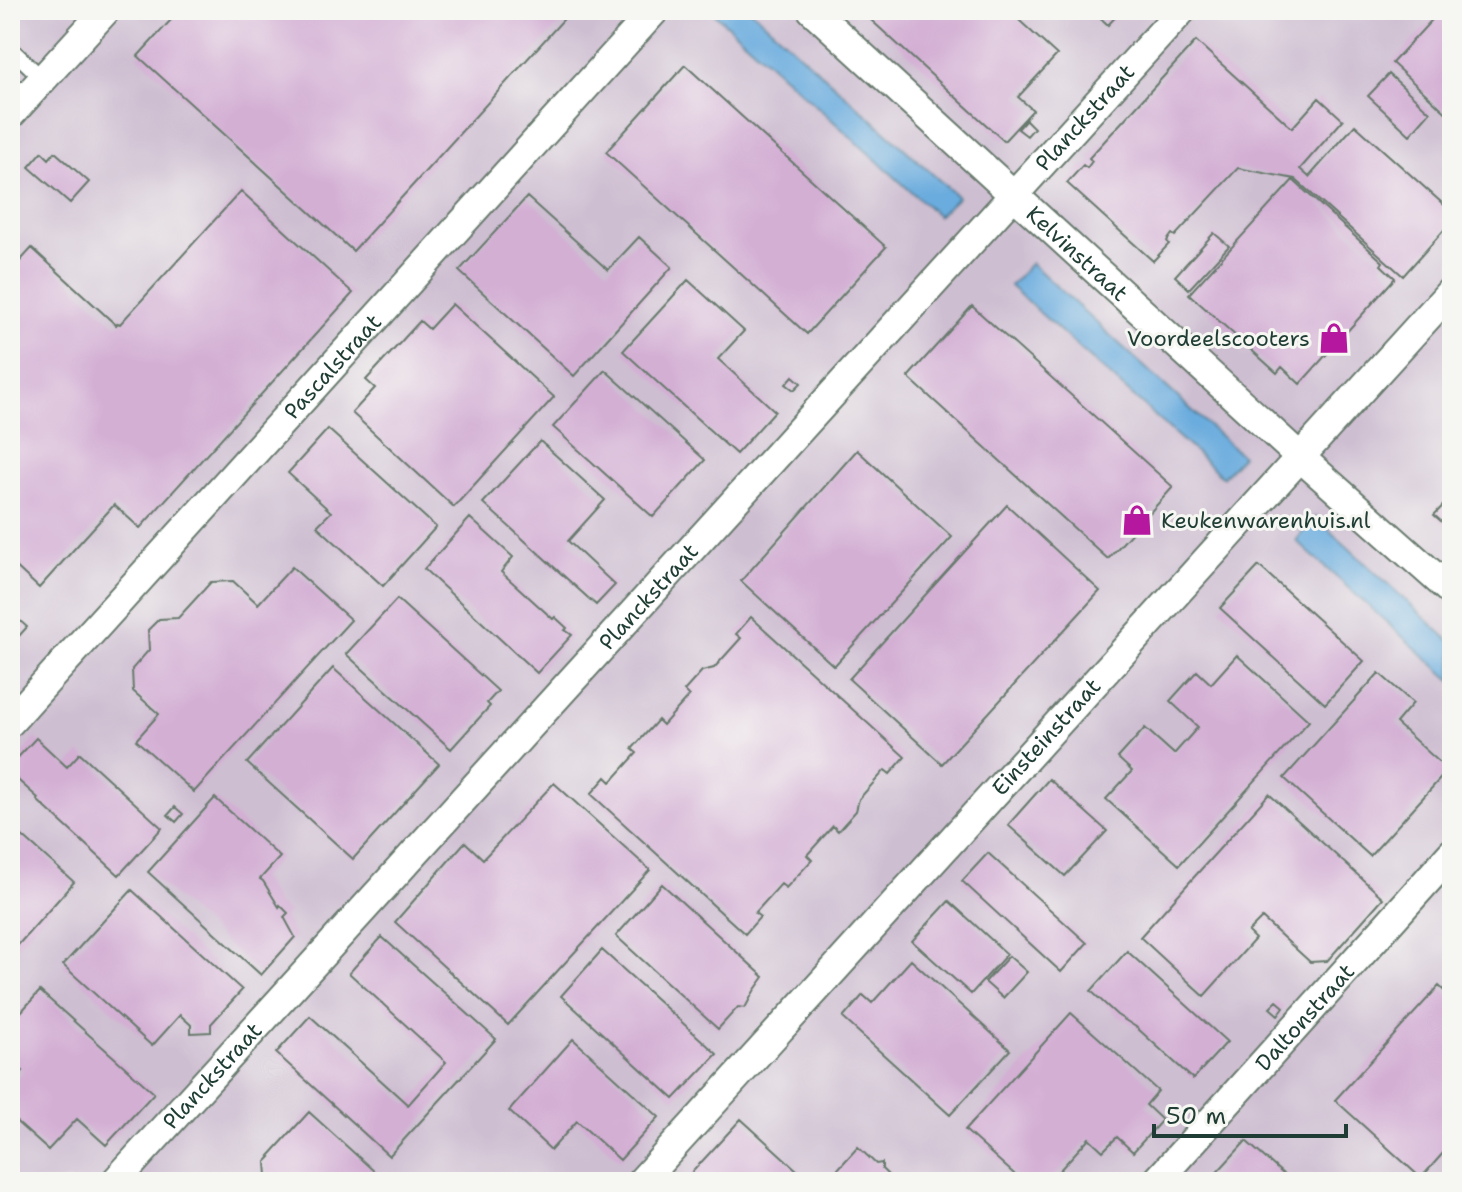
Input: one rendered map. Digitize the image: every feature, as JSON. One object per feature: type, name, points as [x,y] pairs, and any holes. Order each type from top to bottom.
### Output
[{"type":"street","points":[[10,115],[106,10]]},
{"type":"street","name":"Kelvinstraat","points":[[812,10],[1452,592]]},
{"type":"street","name":"Planckstraat","points":[[115,1182],[1182,10]]},
{"type":"street","name":"Pascalstraat","points":[[10,722],[651,12]]},
{"type":"street","name":"Einsteinstraat","points":[[641,1182],[1452,290]]},
{"type":"street","name":"Daltonstraat","points":[[1156,1182],[1452,853]]},
{"type":"lane","points":[[10,48],[43,79]]},
{"type":"shaded area","points":[[10,10],[1452,10],[1452,1182],[10,1182]]},
{"type":"water","points":[[720,10],[751,10],[958,197],[938,216],[715,14]]},
{"type":"water","points":[[1031,263],[1242,456],[1223,477],[1010,286]]},
{"type":"water","points":[[1315,517],[1452,643],[1452,681],[1296,541]]},
{"type":"building","points":[[180,10],[572,10],[353,251],[138,56]]},
{"type":"building","points":[[860,10],[1008,10],[1057,55],[1018,97],[1033,110],[1004,141]]},
{"type":"building","points":[[1092,10],[1122,10],[1108,25]]},
{"type":"building","points":[[1441,10],[1452,10],[1452,118],[1392,63]]},
{"type":"building","points":[[1196,41],[1292,128],[1319,98],[1343,120],[1300,169],[1309,177],[1355,125],[1452,212],[1452,221],[1403,276],[1295,179],[1238,168],[1175,236],[1172,234],[1167,241],[1169,244],[1153,261],[1067,183],[1083,165],[1087,168],[1092,161],[1089,158]]},
{"type":"building","points":[[685,65],[886,247],[807,334],[606,152]]},
{"type":"building","points":[[1389,74],[1430,112],[1410,135],[1368,96]]},
{"type":"building","points":[[1026,120],[1034,128],[1027,136],[1018,129]]},
{"type":"building","points":[[42,152],[49,159],[55,152],[89,182],[70,203],[29,167]]},
{"type":"building","points":[[1293,180],[1383,262],[1381,265],[1395,278],[1300,384],[1282,367],[1277,373],[1189,294]]},
{"type":"building","points":[[241,191],[353,293],[140,528],[114,505],[39,588],[10,561],[10,272],[32,248],[116,325],[120,324]]},
{"type":"building","points":[[527,197],[608,270],[639,237],[672,267],[574,376],[459,271]]},
{"type":"building","points":[[1214,233],[1229,246],[1189,289],[1175,276]]},
{"type":"building","points":[[688,280],[744,331],[718,359],[775,411],[736,454],[623,351]]},
{"type":"building","points":[[452,304],[554,397],[454,507],[352,413],[375,388],[366,380],[420,321],[429,329]]},
{"type":"building","points":[[972,306],[1173,487],[1108,559],[908,377]]},
{"type":"building","points":[[605,370],[705,460],[653,517],[553,427]]},
{"type":"building","points":[[793,376],[801,383],[794,390],[786,384]]},
{"type":"building","points":[[328,429],[436,527],[383,586],[317,526],[331,512],[288,473]]},
{"type":"building","points":[[540,441],[605,500],[568,541],[615,585],[596,605],[483,503]]},
{"type":"building","points":[[857,450],[952,537],[834,666],[741,581]]},
{"type":"building","points":[[1452,496],[1452,531],[1434,515]]},
{"type":"building","points":[[1007,505],[1100,591],[942,764],[849,679]]},
{"type":"building","points":[[470,518],[513,557],[501,572],[572,635],[537,673],[424,569]]},
{"type":"building","points":[[1259,566],[1364,661],[1325,704],[1220,608]]},
{"type":"building","points":[[292,567],[351,620],[194,792],[136,740],[159,714],[133,691],[132,669],[149,650],[148,630],[159,619],[178,618],[211,582],[233,581],[258,604]]},
{"type":"building","points":[[397,599],[498,691],[487,703],[490,706],[451,749],[346,654]]},
{"type":"building","points":[[10,612],[27,627],[10,646]]},
{"type":"building","points":[[751,617],[905,757],[890,774],[885,770],[859,799],[856,811],[838,831],[833,826],[807,855],[812,860],[786,888],[781,884],[755,913],[760,917],[745,934],[591,794],[606,777],[611,782],[637,753],[632,749],[658,720],[663,725],[689,696],[684,691],[702,671],[714,668],[741,638],[736,634]]},
{"type":"building","points":[[1237,655],[1309,721],[1179,865],[1106,799],[1132,771],[1118,758],[1145,728],[1174,754],[1198,727],[1170,701],[1197,671],[1211,684]]},
{"type":"building","points":[[333,668],[439,764],[353,859],[247,763]]},
{"type":"building","points":[[1379,673],[1413,703],[1396,723],[1448,770],[1370,856],[1284,778]]},
{"type":"building","points":[[36,738],[67,767],[80,753],[162,828],[119,875],[10,773],[10,766]]},
{"type":"building","points":[[1049,779],[1107,831],[1065,876],[1008,825]]},
{"type":"building","points":[[554,783],[650,870],[508,1025],[395,922],[465,842],[483,859]]},
{"type":"building","points":[[1269,794],[1383,898],[1327,961],[1310,962],[1262,918],[1248,932],[1255,939],[1204,996],[1140,937]]},
{"type":"building","points":[[215,798],[280,857],[260,879],[279,907],[288,913],[284,917],[295,937],[261,975],[148,872]]},
{"type":"building","points":[[175,807],[183,814],[176,822],[168,815]]},
{"type":"building","points":[[10,825],[74,882],[10,954]]},
{"type":"building","points":[[988,853],[1087,943],[1061,972],[962,881]]},
{"type":"building","points":[[662,884],[764,977],[745,1008],[738,1007],[718,1029],[616,936]]},
{"type":"building","points":[[132,890],[242,990],[211,1024],[211,1032],[191,1033],[191,1025],[180,1015],[152,1046],[63,965]]},
{"type":"building","points":[[949,901],[1007,954],[971,994],[912,941]]},
{"type":"building","points":[[382,937],[496,1039],[389,1156],[276,1053],[310,1016],[408,1105],[446,1062],[349,973]]},
{"type":"building","points":[[602,950],[717,1054],[674,1099],[561,996]]},
{"type":"building","points":[[1127,951],[1227,1042],[1193,1079],[1091,991]]},
{"type":"building","points":[[1009,956],[1027,972],[1003,998],[985,982]]},
{"type":"building","points":[[911,960],[1010,1050],[950,1115],[843,1018],[863,995],[872,1003]]},
{"type":"building","points":[[1439,986],[1452,998],[1452,1143],[1421,1178],[1335,1100]]},
{"type":"building","points":[[40,991],[154,1093],[106,1145],[77,1119],[48,1150],[10,1116],[10,1085],[23,1071],[10,1059],[10,1024]]},
{"type":"building","points":[[1277,1001],[1284,1007],[1278,1015],[1270,1008]]},
{"type":"building","points":[[1071,1013],[1158,1091],[1146,1105],[1162,1120],[1133,1152],[1117,1137],[1103,1151],[1089,1138],[1049,1182],[1023,1182],[965,1130]]},
{"type":"building","points":[[573,1039],[659,1117],[620,1160],[577,1121],[551,1150],[509,1111]]},
{"type":"building","points":[[309,1112],[375,1172],[366,1182],[274,1182],[267,1176],[269,1156]]},
{"type":"building","points":[[741,1119],[810,1182],[683,1182]]},
{"type":"building","points":[[1246,1141],[1292,1182],[1208,1182]]},
{"type":"building","points":[[858,1147],[876,1164],[882,1163],[882,1169],[895,1182],[826,1182]]},
{"type":"place","name":"Voordeelscooters","points":[[1334,338]]},
{"type":"place","name":"Keukenwarenhuis.nl","points":[[1137,520]]}]
